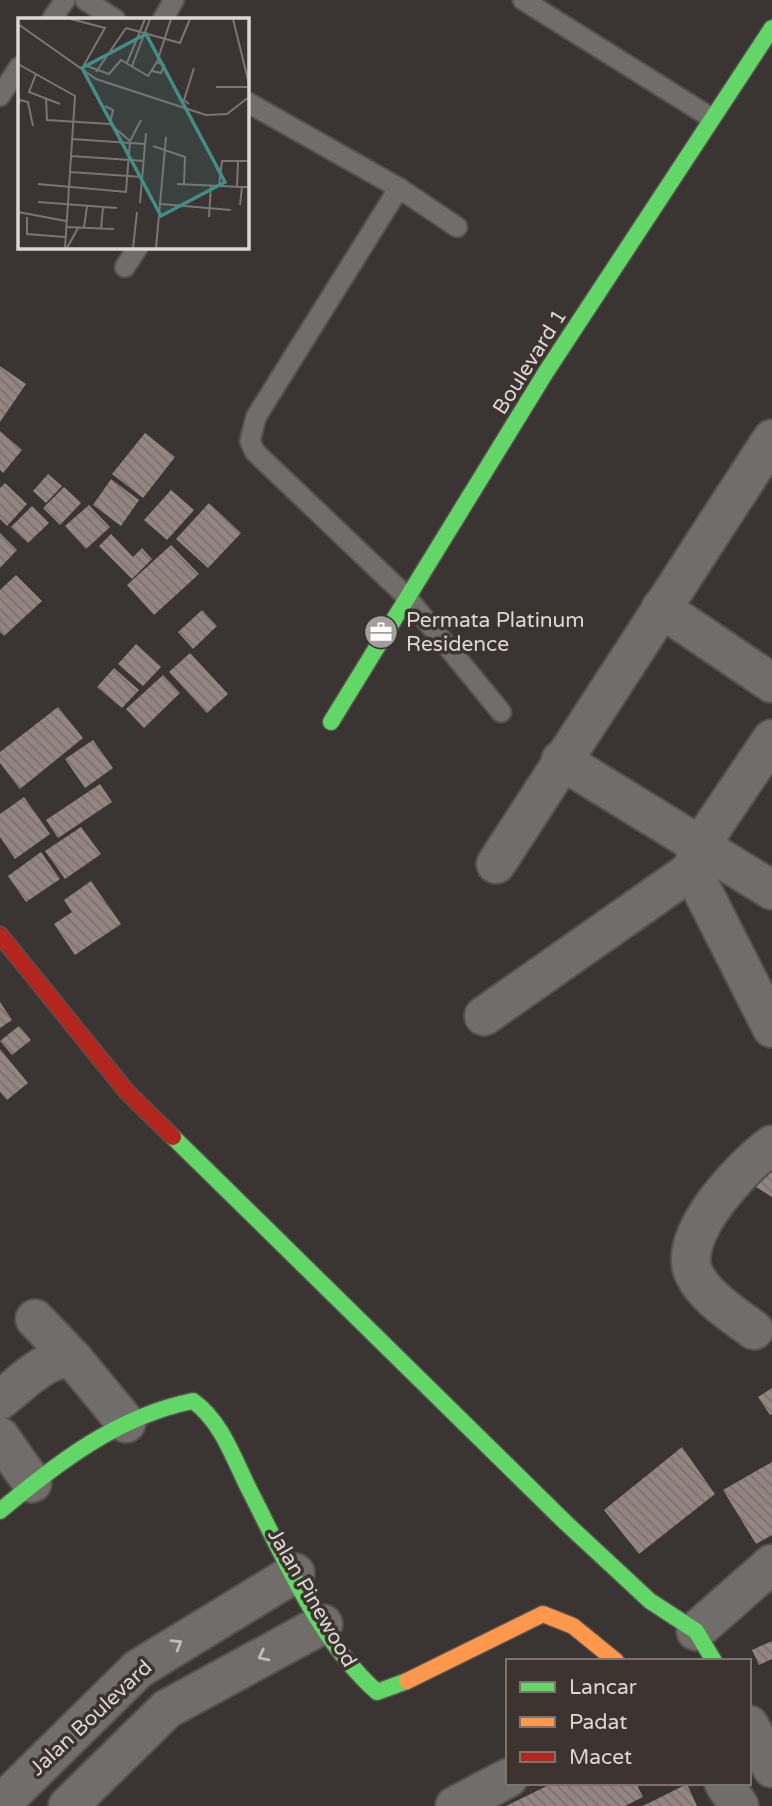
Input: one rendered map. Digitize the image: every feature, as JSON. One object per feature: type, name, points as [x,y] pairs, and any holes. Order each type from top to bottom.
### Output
[{"type":"street","name":"Boulevard 1","points":[[331,722],[406,596],[710,117],[772,28]]},
{"type":"street","points":[[496,864],[661,608],[766,459]]},
{"type":"street","points":[[661,608],[772,683]]},
{"type":"street","points":[[484,1016],[696,859],[772,739]]},
{"type":"street","points":[[561,760],[696,859],[772,890]]},
{"type":"street","points":[[696,859],[772,1028]]},
{"type":"street","points":[[0,935],[127,1092],[566,1523],[650,1601],[705,1646],[772,1564]]},
{"type":"street","points":[[754,1330],[716,1300],[694,1274],[691,1254],[701,1224],[716,1201],[772,1145]]},
{"type":"street","points":[[35,1319],[74,1360],[126,1423]]},
{"type":"street","points":[[0,1399],[49,1363],[65,1358],[74,1360]]},
{"type":"street","name":"Jalan Pinewood","points":[[0,1511],[33,1483],[126,1423],[174,1403],[193,1401],[206,1410],[323,1624],[364,1684],[377,1692],[393,1688],[543,1614],[554,1615],[569,1623],[614,1659]]},
{"type":"street","points":[[0,1437],[33,1483]]},
{"type":"street","name":"Jalan Boulevard","points":[[0,1805],[138,1669],[295,1573]]},
{"type":"street","points":[[68,1806],[167,1709],[323,1624]]},
{"type":"street","points":[[751,1729],[772,1768]]},
{"type":"street","points":[[455,1806],[506,1779]]},
{"type":"street","points":[[725,1785],[739,1806]]},
{"type":"lane","points":[[53,18],[65,0]]},
{"type":"lane","points":[[85,0],[114,18]]},
{"type":"lane","points":[[164,18],[174,0]]},
{"type":"lane","points":[[523,0],[710,117]]},
{"type":"lane","points":[[0,96],[18,69]]},
{"type":"lane","points":[[248,103],[399,188],[457,226]]},
{"type":"lane","points":[[399,188],[256,417],[250,441],[255,452],[406,596],[501,712]]},
{"type":"lane","points":[[125,267],[137,248]]},
{"type":"building","points":[[0,366],[26,384],[0,422]]},
{"type":"building","points":[[0,431],[22,450],[3,473],[0,470]]},
{"type":"building","points":[[145,433],[175,457],[143,498],[112,474]]},
{"type":"building","points":[[48,474],[62,486],[46,503],[33,491]]},
{"type":"building","points":[[111,479],[139,500],[121,526],[93,505]]},
{"type":"building","points":[[5,483],[27,504],[7,526],[0,519],[0,488]]},
{"type":"building","points":[[64,487],[81,503],[60,525],[43,508]]},
{"type":"building","points":[[171,490],[194,510],[167,540],[144,520]]},
{"type":"building","points":[[209,503],[241,533],[208,568],[176,539]]},
{"type":"building","points":[[89,505],[110,527],[86,549],[65,526]]},
{"type":"building","points":[[32,506],[49,523],[28,543],[11,527]]},
{"type":"building","points":[[0,533],[17,550],[0,568]]},
{"type":"building","points":[[111,534],[133,557],[142,548],[152,559],[132,579],[99,546]]},
{"type":"building","points":[[171,545],[199,574],[154,615],[127,585]]},
{"type":"building","points":[[16,575],[42,601],[4,636],[0,632],[0,590]]},
{"type":"building","points":[[202,610],[217,626],[193,649],[178,632]]},
{"type":"building","points":[[136,644],[161,667],[143,686],[118,664]]},
{"type":"building","points":[[190,653],[228,694],[207,713],[169,672]]},
{"type":"building","points":[[114,668],[139,690],[122,708],[97,687]]},
{"type":"building","points":[[163,675],[180,693],[144,728],[126,709]]},
{"type":"building","points":[[58,707],[83,738],[20,789],[0,763],[0,752]]},
{"type":"building","points":[[93,740],[113,768],[85,788],[65,759]]},
{"type":"building","points":[[100,784],[112,802],[58,838],[46,820]]},
{"type":"building","points":[[24,797],[50,834],[15,859],[0,837],[0,814]]},
{"type":"building","points":[[81,827],[101,854],[65,879],[45,851]]},
{"type":"building","points":[[41,852],[60,879],[26,902],[8,876]]},
{"type":"building","points":[[91,881],[121,924],[75,955],[54,924],[72,912],[64,900]]},
{"type":"building","points":[[0,1002],[12,1020],[0,1028]]},
{"type":"building","points":[[19,1026],[31,1040],[12,1055],[0,1041]]},
{"type":"building","points":[[0,1049],[28,1083],[7,1100],[0,1092]]},
{"type":"building","points":[[772,1166],[772,1197],[751,1184]]},
{"type":"building","points":[[772,1388],[772,1414],[770,1415],[758,1397]]},
{"type":"building","points":[[682,1447],[715,1494],[639,1554],[604,1510]]},
{"type":"building","points":[[772,1462],[772,1535],[756,1544],[723,1490]]},
{"type":"building","points":[[772,1641],[772,1659],[759,1665],[752,1650]]},
{"type":"building","points":[[549,1785],[637,1785],[643,1797],[625,1806],[506,1806]]},
{"type":"building","points":[[687,1785],[697,1806],[642,1806]]},
{"type":"traffic: fast","points":[[331,722],[546,372],[772,28]]},
{"type":"traffic: fast","points":[[173,1137],[566,1523],[650,1601],[696,1631],[713,1659]]},
{"type":"traffic: fast","points":[[0,1511],[66,1459],[114,1430],[166,1408],[193,1401],[220,1432],[291,1573],[338,1649],[377,1692],[407,1681]]},
{"type":"traffic: slow","points":[[407,1681],[543,1614],[573,1626],[614,1659]]},
{"type":"traffic: jam","points":[[0,935],[127,1092],[173,1137]]},
{"type":"place","name":"Permata Platinum Residence","points":[[381,632]]}]
